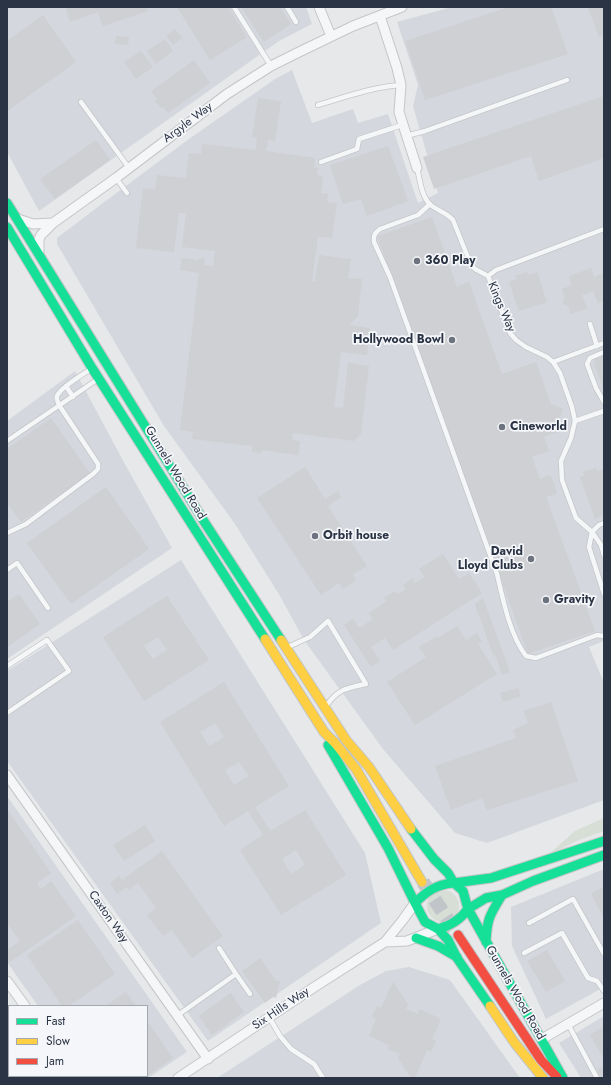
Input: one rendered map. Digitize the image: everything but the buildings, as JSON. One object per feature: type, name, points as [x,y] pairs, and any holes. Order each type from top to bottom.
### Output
[{"type":"main road","name":"Gunnels Wood Road","points":[[7,203],[205,523],[346,740],[369,767],[415,835],[434,859],[448,873],[454,883],[463,890],[468,909],[563,1078]]},
{"type":"main road","name":"Gunnels Wood Road","points":[[7,227],[92,368],[100,378],[324,732],[356,769],[422,882]]},
{"type":"main road","name":"Gunnels Wood Road","points":[[324,732],[329,748],[388,848],[414,903],[425,922],[438,930],[448,940],[457,958],[514,1042],[543,1078]]},
{"type":"main road","name":"Gunnels Wood Road","points":[[346,740],[356,769]]},
{"type":"main road","points":[[414,903],[432,887],[443,884],[492,878],[604,841]]},
{"type":"main road","points":[[438,930],[462,918],[468,909],[486,898],[502,895],[533,881],[604,855]]},
{"type":"main road","points":[[486,942],[487,924],[490,914],[502,895]]},
{"type":"main road","name":"Gunnels Wood Road","points":[[458,935],[541,1060],[558,1078]]},
{"type":"main road","points":[[416,938],[438,946],[457,958]]},
{"type":"main road","name":"Gunnels Wood Road","points":[[541,1060],[547,1078]]},
{"type":"street","points":[[319,7],[331,36]]},
{"type":"street","name":"Argyle Way","points":[[39,253],[39,239],[53,223],[116,178],[227,94],[271,66],[331,36],[402,7]]},
{"type":"street","points":[[380,16],[401,85],[399,112],[402,125],[417,168]]},
{"type":"street","points":[[18,219],[34,224],[53,223]]},
{"type":"street","name":"Caxton Way","points":[[7,775],[208,1059]]},
{"type":"street","name":"Six Hills Way","points":[[178,1078],[385,942],[414,903]]},
{"type":"street","points":[[385,942],[407,941],[438,930]]},
{"type":"street","points":[[7,981],[24,1005]]},
{"type":"street","points":[[542,1039],[604,1003]]},
{"type":"lane","points":[[234,7],[271,66]]},
{"type":"lane","points":[[287,7],[296,22]]},
{"type":"lane","points":[[406,136],[425,131],[567,80]]},
{"type":"lane","points":[[318,105],[371,89],[401,85]]},
{"type":"lane","points":[[81,102],[129,168]]},
{"type":"lane","points":[[321,162],[357,149],[359,139],[402,125]]},
{"type":"lane","points":[[417,168],[423,191],[430,204],[418,214],[375,232],[373,237],[374,242],[390,277],[420,359],[497,574],[505,607],[520,648],[526,656],[536,658],[597,635],[604,636]]},
{"type":"lane","points":[[116,178],[127,193]]},
{"type":"lane","name":"Kings Way","points":[[430,204],[450,216],[471,265],[488,276],[510,333],[516,340],[547,357],[553,362],[560,373],[572,407],[575,421],[571,438],[563,455],[561,474],[564,488],[576,518],[592,532],[601,545],[604,555]]},
{"type":"lane","points":[[488,276],[496,270],[604,229]]},
{"type":"lane","points":[[590,324],[597,346]]},
{"type":"lane","points":[[553,362],[604,344]]},
{"type":"lane","points":[[604,352],[590,358],[587,364],[596,388],[604,402]]},
{"type":"lane","points":[[7,533],[26,524],[98,469],[98,464],[59,405],[56,398],[66,386],[92,368]]},
{"type":"lane","points":[[7,441],[100,378]]},
{"type":"lane","points":[[66,386],[73,397]]},
{"type":"lane","points":[[575,421],[604,411]]},
{"type":"lane","points":[[604,523],[599,525],[592,532],[589,547],[604,594]]},
{"type":"lane","points":[[7,570],[17,563],[48,608]]},
{"type":"lane","points":[[286,648],[310,637],[328,621],[366,684],[344,689],[331,699],[325,708]]},
{"type":"lane","points":[[7,666],[47,640],[68,671],[7,713]]},
{"type":"lane","points":[[529,923],[573,900],[604,954]]},
{"type":"lane","points":[[524,953],[562,934],[588,978],[597,981],[604,991]]},
{"type":"lane","points":[[219,948],[250,994]]},
{"type":"lane","points":[[178,1015],[236,974]]},
{"type":"lane","points":[[269,1017],[280,1036],[291,1049],[314,1064],[322,1078]]},
{"type":"lane","points":[[568,1024],[597,1078]]},
{"type":"shaded area","points":[[7,7],[306,7],[312,24],[279,41],[39,211],[7,152]]},
{"type":"shaded area","points":[[452,7],[604,7],[604,641],[589,647],[604,683],[604,800],[487,843],[455,833],[383,749],[304,640],[280,596],[235,524],[164,426],[57,244],[57,238],[189,139],[275,79],[292,70],[312,123],[353,109],[358,123],[388,114],[418,203],[438,193],[413,106],[418,85],[397,22]]},
{"type":"shaded area","points":[[75,371],[172,548],[7,659],[7,421]]},
{"type":"shaded area","points":[[181,560],[365,853],[381,923],[208,1041],[7,761],[7,671]]},
{"type":"shaded area","points":[[7,796],[187,1052],[148,1078],[89,1078],[148,1077],[148,1005],[37,1005],[7,962]]},
{"type":"shaded area","points":[[604,818],[604,831],[579,840],[548,855],[575,831]]},
{"type":"shaded area","points":[[604,869],[604,987],[546,1019],[512,946],[511,907]]},
{"type":"shaded area","points":[[440,890],[446,890],[456,897],[459,906],[458,912],[452,919],[446,922],[440,922],[430,915],[427,909],[427,903],[434,893]]},
{"type":"shaded area","points":[[409,967],[450,980],[520,1078],[217,1078],[360,985],[386,971]]},
{"type":"shaded area","points":[[604,1016],[604,1078],[581,1078],[559,1043]]},
{"type":"tunnel","points":[[423,882],[458,935]]},
{"type":"traffic: fast","points":[[7,203],[205,523],[281,640]]},
{"type":"traffic: fast","points":[[7,227],[92,368],[265,639]]},
{"type":"traffic: fast","points":[[328,745],[388,848],[415,903]]},
{"type":"traffic: fast","points":[[411,829],[434,859],[448,873],[454,883],[491,878],[604,841]]},
{"type":"traffic: fast","points":[[563,1078],[468,909],[486,898],[502,895],[533,881],[604,855]]},
{"type":"traffic: fast","points":[[438,929],[455,922],[468,909],[463,891],[454,883],[442,885],[433,889],[415,903],[425,922],[438,929],[448,940],[457,958],[490,1006]]},
{"type":"traffic: fast","points":[[486,942],[487,927],[490,917],[502,895]]},
{"type":"traffic: fast","points":[[416,938],[438,946],[457,957]]},
{"type":"traffic: slow","points":[[265,639],[324,732],[356,769],[422,882]]},
{"type":"traffic: slow","points":[[281,640],[346,740],[369,767],[411,829]]},
{"type":"traffic: slow","points":[[490,1006],[514,1042],[543,1078]]},
{"type":"traffic: jam","points":[[458,935],[541,1060],[557,1077]]},
{"type":"place","name":"360 Play","points":[[417,261]]},
{"type":"place","name":"Hollywood Bowl","points":[[452,340]]},
{"type":"place","name":"Cineworld","points":[[502,427]]},
{"type":"place","name":"Orbit house","points":[[315,536]]},
{"type":"place","name":"David Lloyd Clubs","points":[[531,559]]},
{"type":"place","name":"Gravity","points":[[546,600]]}]
